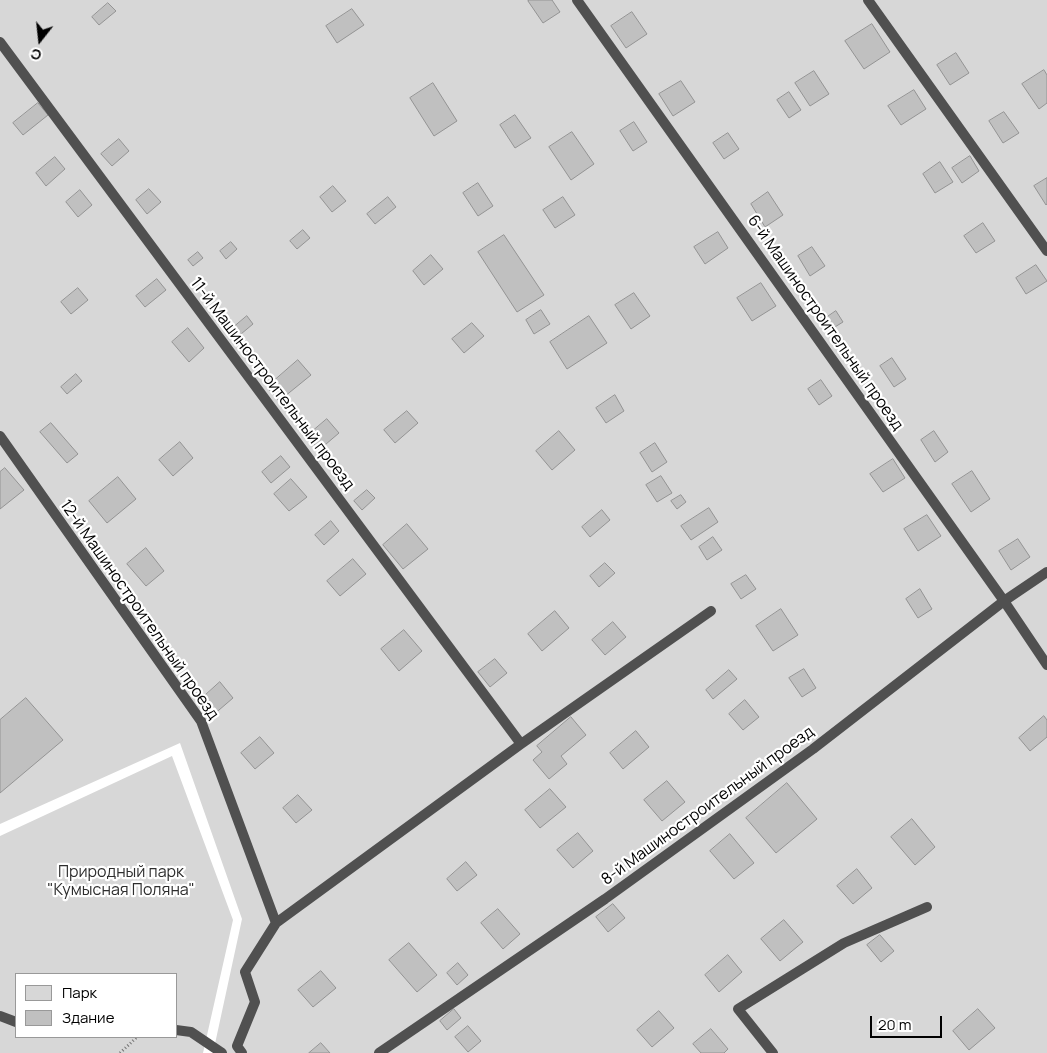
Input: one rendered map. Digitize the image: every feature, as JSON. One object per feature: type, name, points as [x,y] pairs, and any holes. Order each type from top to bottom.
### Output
[{"type":"lane","name":"6-й Машиностроительный проезд","points":[[577,0],[1004,601],[1047,665]]},
{"type":"lane","points":[[868,0],[1047,250]]},
{"type":"lane","name":"11-й Машиностроительный проезд","points":[[0,42],[521,744]]},
{"type":"lane","name":"12-й Машиностроительный проезд","points":[[0,436],[201,721],[276,923]]},
{"type":"lane","name":"8-й Машиностроительный проезд","points":[[379,1053],[391,1050],[813,749],[1004,601],[1047,572]]},
{"type":"lane","points":[[242,1053],[237,1046],[256,1002],[245,972],[276,923],[521,744],[711,611]]},
{"type":"lane","points":[[773,1053],[738,1009],[844,943],[927,906]]},
{"type":"lane","points":[[0,1016],[15,1022]]},
{"type":"lane","points":[[178,1030],[191,1032],[222,1053]]},
{"type":"path","points":[[120,1053],[137,1038]]},
{"type":"green space","points":[[0,0],[1047,0],[1047,1053],[213,1053],[242,919],[180,743],[0,824]]},
{"type":"green space","name":"Природный парк \"Кумысная Поляна\"","points":[[172,756],[233,920],[203,1053],[0,1053],[0,836]]},
{"type":"building","points":[[552,0],[560,12],[543,23],[528,1]]},
{"type":"building","points":[[108,3],[116,11],[99,25],[92,17]]},
{"type":"building","points":[[352,9],[364,25],[337,43],[326,26]]},
{"type":"building","points":[[632,12],[647,34],[626,48],[611,26]]},
{"type":"building","points":[[872,24],[890,52],[864,69],[845,41]]},
{"type":"building","points":[[956,53],[969,73],[950,85],[937,65]]},
{"type":"building","points":[[1044,70],[1047,75],[1047,103],[1039,109],[1022,84]]},
{"type":"building","points":[[814,71],[829,94],[810,106],[795,83]]},
{"type":"building","points":[[681,81],[695,102],[673,116],[659,94]]},
{"type":"building","points":[[433,83],[457,121],[434,136],[410,98]]},
{"type":"building","points":[[914,90],[926,109],[901,125],[888,106]]},
{"type":"building","points":[[789,92],[801,110],[789,118],[777,100]]},
{"type":"building","points":[[38,103],[48,115],[23,135],[13,123]]},
{"type":"building","points":[[1004,112],[1019,133],[1003,143],[989,121]]},
{"type":"building","points":[[515,115],[531,138],[515,148],[500,125]]},
{"type":"building","points":[[634,122],[647,142],[633,151],[620,131]]},
{"type":"building","points":[[572,132],[594,164],[571,180],[549,147]]},
{"type":"building","points":[[728,133],[739,149],[724,159],[713,143]]},
{"type":"building","points":[[119,139],[129,151],[112,166],[101,154]]},
{"type":"building","points":[[970,156],[979,171],[962,183],[952,168]]},
{"type":"building","points":[[55,157],[65,169],[46,186],[36,173]]},
{"type":"building","points":[[940,162],[953,182],[935,193],[923,174]]},
{"type":"building","points":[[1047,178],[1047,204],[1046,205],[1034,186]]},
{"type":"building","points":[[478,183],[493,206],[478,216],[463,193]]},
{"type":"building","points":[[333,186],[346,201],[332,212],[320,197]]},
{"type":"building","points":[[149,189],[161,202],[147,214],[136,200]]},
{"type":"building","points":[[80,190],[92,205],[78,217],[66,202]]},
{"type":"building","points":[[768,192],[783,215],[765,227],[751,204]]},
{"type":"building","points":[[388,197],[396,207],[375,224],[367,214]]},
{"type":"building","points":[[563,197],[575,215],[555,228],[543,210]]},
{"type":"building","points":[[983,223],[995,241],[976,253],[964,236]]},
{"type":"building","points":[[303,230],[310,238],[297,249],[290,241]]},
{"type":"building","points":[[718,232],[728,248],[705,264],[694,247]]},
{"type":"building","points":[[504,235],[544,295],[517,312],[478,252]]},
{"type":"building","points":[[231,242],[237,249],[226,259],[220,251]]},
{"type":"building","points":[[812,247],[825,266],[810,276],[798,256]]},
{"type":"building","points":[[198,252],[203,258],[193,266],[188,260]]},
{"type":"building","points":[[431,255],[443,269],[424,285],[413,271]]},
{"type":"building","points":[[1036,265],[1047,281],[1026,294],[1016,278]]},
{"type":"building","points":[[157,279],[166,290],[145,307],[136,296]]},
{"type":"building","points":[[761,283],[776,306],[752,321],[737,298]]},
{"type":"building","points":[[78,288],[88,300],[71,314],[61,302]]},
{"type":"building","points":[[634,293],[650,316],[631,329],[615,305]]},
{"type":"building","points":[[541,310],[550,324],[534,334],[526,320]]},
{"type":"building","points":[[836,311],[843,322],[830,330],[823,320]]},
{"type":"building","points":[[247,316],[253,324],[241,334],[234,327]]},
{"type":"building","points":[[589,316],[607,343],[567,369],[550,342]]},
{"type":"building","points":[[472,323],[484,336],[464,353],[452,339]]},
{"type":"building","points":[[188,328],[204,348],[189,362],[172,342]]},
{"type":"building","points":[[892,358],[906,379],[894,387],[880,366]]},
{"type":"building","points":[[298,360],[311,375],[279,401],[267,387]]},
{"type":"building","points":[[76,374],[82,381],[67,394],[61,387]]},
{"type":"building","points":[[821,380],[832,396],[819,405],[808,389]]},
{"type":"building","points":[[615,395],[624,411],[606,423],[596,408]]},
{"type":"building","points":[[407,411],[418,423],[395,443],[384,430]]},
{"type":"building","points":[[327,419],[339,433],[319,450],[307,436]]},
{"type":"building","points":[[51,423],[78,454],[67,463],[40,432]]},
{"type":"building","points":[[559,431],[575,450],[552,470],[536,451]]},
{"type":"building","points":[[934,431],[948,452],[935,462],[921,440]]},
{"type":"building","points":[[180,442],[193,458],[173,476],[159,460]]},
{"type":"building","points":[[655,443],[667,462],[652,472],[640,453]]},
{"type":"building","points":[[281,456],[290,467],[271,483],[262,472]]},
{"type":"building","points":[[893,459],[905,478],[883,492],[870,474]]},
{"type":"building","points":[[5,468],[24,490],[0,509],[0,472]]},
{"type":"building","points":[[972,471],[990,499],[971,512],[952,484]]},
{"type":"building","points":[[661,476],[672,493],[657,502],[646,485]]},
{"type":"building","points":[[118,477],[136,499],[107,523],[89,501]]},
{"type":"building","points":[[291,479],[307,497],[289,511],[274,494]]},
{"type":"building","points":[[367,490],[375,498],[362,510],[354,501]]},
{"type":"building","points":[[681,495],[686,502],[677,509],[671,501]]},
{"type":"building","points":[[709,508],[718,522],[691,540],[681,526]]},
{"type":"building","points":[[602,510],[610,520],[590,537],[582,527]]},
{"type":"building","points":[[927,515],[941,536],[918,551],[904,529]]},
{"type":"building","points":[[331,521],[339,531],[324,545],[315,535]]},
{"type":"building","points":[[407,524],[428,549],[403,569],[383,545]]},
{"type":"building","points":[[713,537],[722,550],[707,560],[699,547]]},
{"type":"building","points":[[1018,539],[1030,557],[1011,570],[999,551]]},
{"type":"building","points":[[146,548],[164,571],[146,586],[127,564]]},
{"type":"building","points":[[353,559],[366,574],[340,596],[327,581]]},
{"type":"building","points":[[605,563],[615,573],[599,587],[590,576]]},
{"type":"building","points":[[746,575],[756,589],[741,599],[731,584]]},
{"type":"building","points":[[920,589],[932,609],[918,618],[906,599]]},
{"type":"building","points":[[781,609],[798,635],[773,651],[756,626]]},
{"type":"building","points":[[555,611],[569,628],[542,651],[528,634]]},
{"type":"building","points":[[613,622],[626,637],[605,655],[592,640]]},
{"type":"building","points":[[404,630],[422,651],[399,671],[381,649]]},
{"type":"building","points":[[495,659],[507,673],[490,687],[478,672]]},
{"type":"building","points":[[804,669],[816,688],[802,697],[789,678]]},
{"type":"building","points":[[729,670],[737,679],[713,699],[706,690]]},
{"type":"building","points":[[220,682],[233,698],[212,716],[199,701]]},
{"type":"building","points":[[26,698],[63,740],[0,793],[0,720]]},
{"type":"building","points":[[745,700],[759,717],[743,730],[729,714]]},
{"type":"building","points":[[1044,716],[1047,720],[1047,737],[1030,751],[1019,738]]},
{"type":"building","points":[[571,717],[586,735],[561,756],[567,764],[549,779],[533,760],[542,752],[537,746]]},
{"type":"building","points":[[636,731],[649,747],[623,769],[610,753]]},
{"type":"building","points":[[260,737],[274,753],[255,769],[241,753]]},
{"type":"building","points":[[667,781],[685,802],[662,821],[644,800]]},
{"type":"building","points":[[787,783],[817,819],[776,853],[746,818]]},
{"type":"building","points":[[550,789],[566,807],[540,828],[525,810]]},
{"type":"building","points":[[298,795],[312,810],[296,823],[283,808]]},
{"type":"building","points":[[912,819],[935,847],[915,865],[891,837]]},
{"type":"building","points":[[578,833],[593,851],[573,868],[557,850]]},
{"type":"building","points":[[730,834],[754,863],[734,879],[710,851]]},
{"type":"building","points":[[466,862],[477,875],[457,891],[447,879]]},
{"type":"building","points":[[857,869],[872,888],[853,904],[837,886]]},
{"type":"building","points":[[613,904],[625,918],[608,932],[596,917]]},
{"type":"building","points":[[498,909],[520,934],[503,949],[481,923]]},
{"type":"building","points":[[784,920],[803,942],[780,961],[761,939]]},
{"type":"building","points":[[880,935],[894,951],[881,962],[867,945]]},
{"type":"building","points":[[409,943],[437,975],[417,992],[389,960]]},
{"type":"building","points":[[728,955],[742,972],[719,992],[705,975]]},
{"type":"building","points":[[458,963],[468,975],[457,985],[447,973]]},
{"type":"building","points":[[321,971],[336,988],[313,1007],[298,990]]},
{"type":"building","points":[[454,1009],[461,1018],[447,1030],[440,1021]]},
{"type":"building","points":[[978,1009],[995,1028],[969,1050],[953,1031]]},
{"type":"building","points":[[659,1011],[674,1028],[652,1047],[637,1030]]},
{"type":"building","points":[[468,1026],[481,1041],[468,1052],[455,1037]]},
{"type":"building","points":[[711,1029],[728,1049],[724,1053],[701,1053],[693,1044]]},
{"type":"building","points":[[321,1043],[330,1053],[309,1053]]}]
